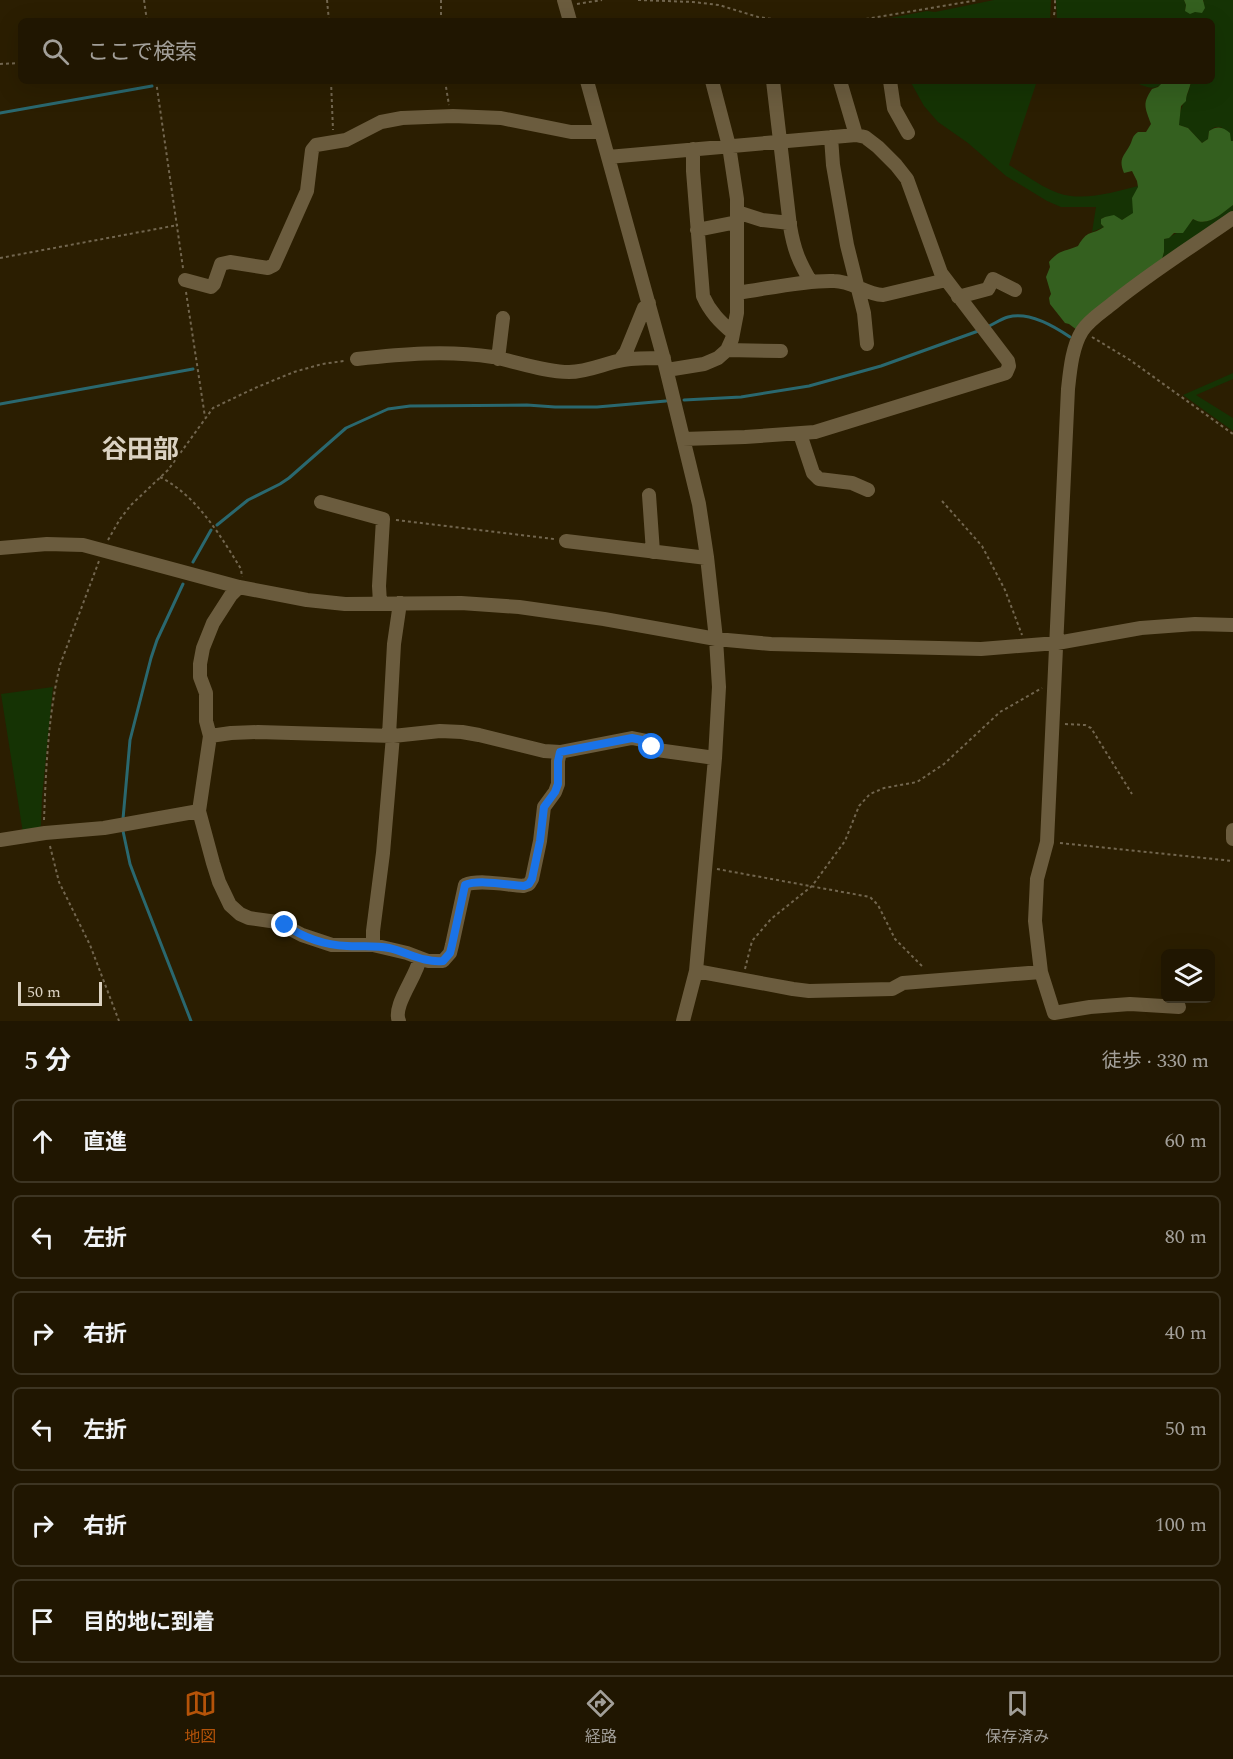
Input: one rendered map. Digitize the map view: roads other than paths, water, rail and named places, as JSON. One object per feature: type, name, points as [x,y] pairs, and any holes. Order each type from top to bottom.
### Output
[{"type":"street","points":[[565,3],[569,18]]},
{"type":"street","points":[[588,84],[649,303],[699,504],[716,639],[719,687],[706,867],[696,971],[683,1021]]},
{"type":"street","points":[[357,359],[413,353],[468,354],[569,372],[582,371],[633,358],[665,364],[704,364],[718,358],[726,350],[737,314],[737,199],[729,146],[713,84]]},
{"type":"street","points":[[773,84],[794,249],[811,282]]},
{"type":"street","points":[[841,84],[856,135]]},
{"type":"street","points":[[890,84],[894,108],[908,133]]},
{"type":"street","points":[[185,280],[211,287],[222,264],[225,263],[268,268],[274,266],[307,191],[313,148],[316,145],[352,138],[389,120],[453,116],[501,118],[571,132],[601,132]]},
{"type":"street","points":[[608,157],[856,135],[865,137],[878,147],[907,179],[940,273],[1008,361],[1006,373],[815,432],[683,439]]},
{"type":"street","points":[[831,137],[833,165],[845,234],[864,312],[867,344]]},
{"type":"street","points":[[693,149],[703,296],[708,309],[733,333]]},
{"type":"street","points":[[697,230],[737,217],[790,223]]},
{"type":"street","points":[[1179,1007],[1130,1004],[1054,1013],[1041,972],[1037,944],[1036,898],[1037,879],[1047,842],[1070,376],[1081,332],[1088,323],[1127,291],[1233,218]]},
{"type":"street","points":[[958,297],[988,289],[993,279],[1015,290]]},
{"type":"street","points":[[737,293],[835,280],[846,282],[873,295],[883,295],[946,280]]},
{"type":"street","points":[[620,360],[626,352],[644,308],[649,303]]},
{"type":"street","points":[[498,359],[504,318]]},
{"type":"street","points":[[726,350],[781,351]]},
{"type":"street","points":[[800,434],[813,473],[819,479],[852,483],[868,490]]},
{"type":"street","points":[[649,495],[653,552]]},
{"type":"street","points":[[321,502],[382,519],[380,603]]},
{"type":"street","points":[[566,541],[707,558]]},
{"type":"street","points":[[0,548],[47,544],[83,545],[239,587],[307,600],[345,604],[461,603],[519,607],[716,639],[771,644],[981,649],[1057,643],[1141,628],[1195,624],[1233,625]]},
{"type":"street","points":[[239,587],[231,595],[213,623],[201,656],[200,677],[206,693],[206,721],[210,736],[199,811],[219,882],[234,910],[249,918],[277,922],[302,935],[332,945],[373,945],[428,961],[443,961],[450,953],[465,885],[482,883],[524,886],[532,879],[544,807],[558,784],[560,752]]},
{"type":"street","points":[[373,945],[383,853],[391,736],[393,654],[400,603]]},
{"type":"street","points":[[210,736],[258,732],[391,736],[440,731],[462,732],[544,751],[560,752],[632,738],[646,741],[657,750],[715,758]]},
{"type":"street","points":[[0,840],[104,828],[199,811]]},
{"type":"street","points":[[1233,830],[1233,839]]},
{"type":"street","points":[[399,1021],[398,1007],[415,976],[420,958]]},
{"type":"street","points":[[696,971],[793,990],[809,991],[892,989],[903,983],[1041,972]]},
{"type":"waterway","points":[[0,113],[152,86]]},
{"type":"waterway","points":[[987,327],[1008,317],[1024,316],[1049,324],[1070,337]]},
{"type":"waterway","points":[[684,400],[741,397],[809,386],[881,366],[981,330]]},
{"type":"waterway","points":[[0,404],[193,369]]},
{"type":"waterway","points":[[217,525],[248,500],[289,478],[346,428],[388,409],[410,406],[597,407],[666,401]]},
{"type":"waterway","points":[[193,562],[211,530]]},
{"type":"waterway","points":[[123,819],[130,740],[157,640],[183,584]]},
{"type":"waterway","points":[[123,831],[130,864],[191,1021]]},
{"type":"district","name":"谷田部","points":[[140,449]]}]
